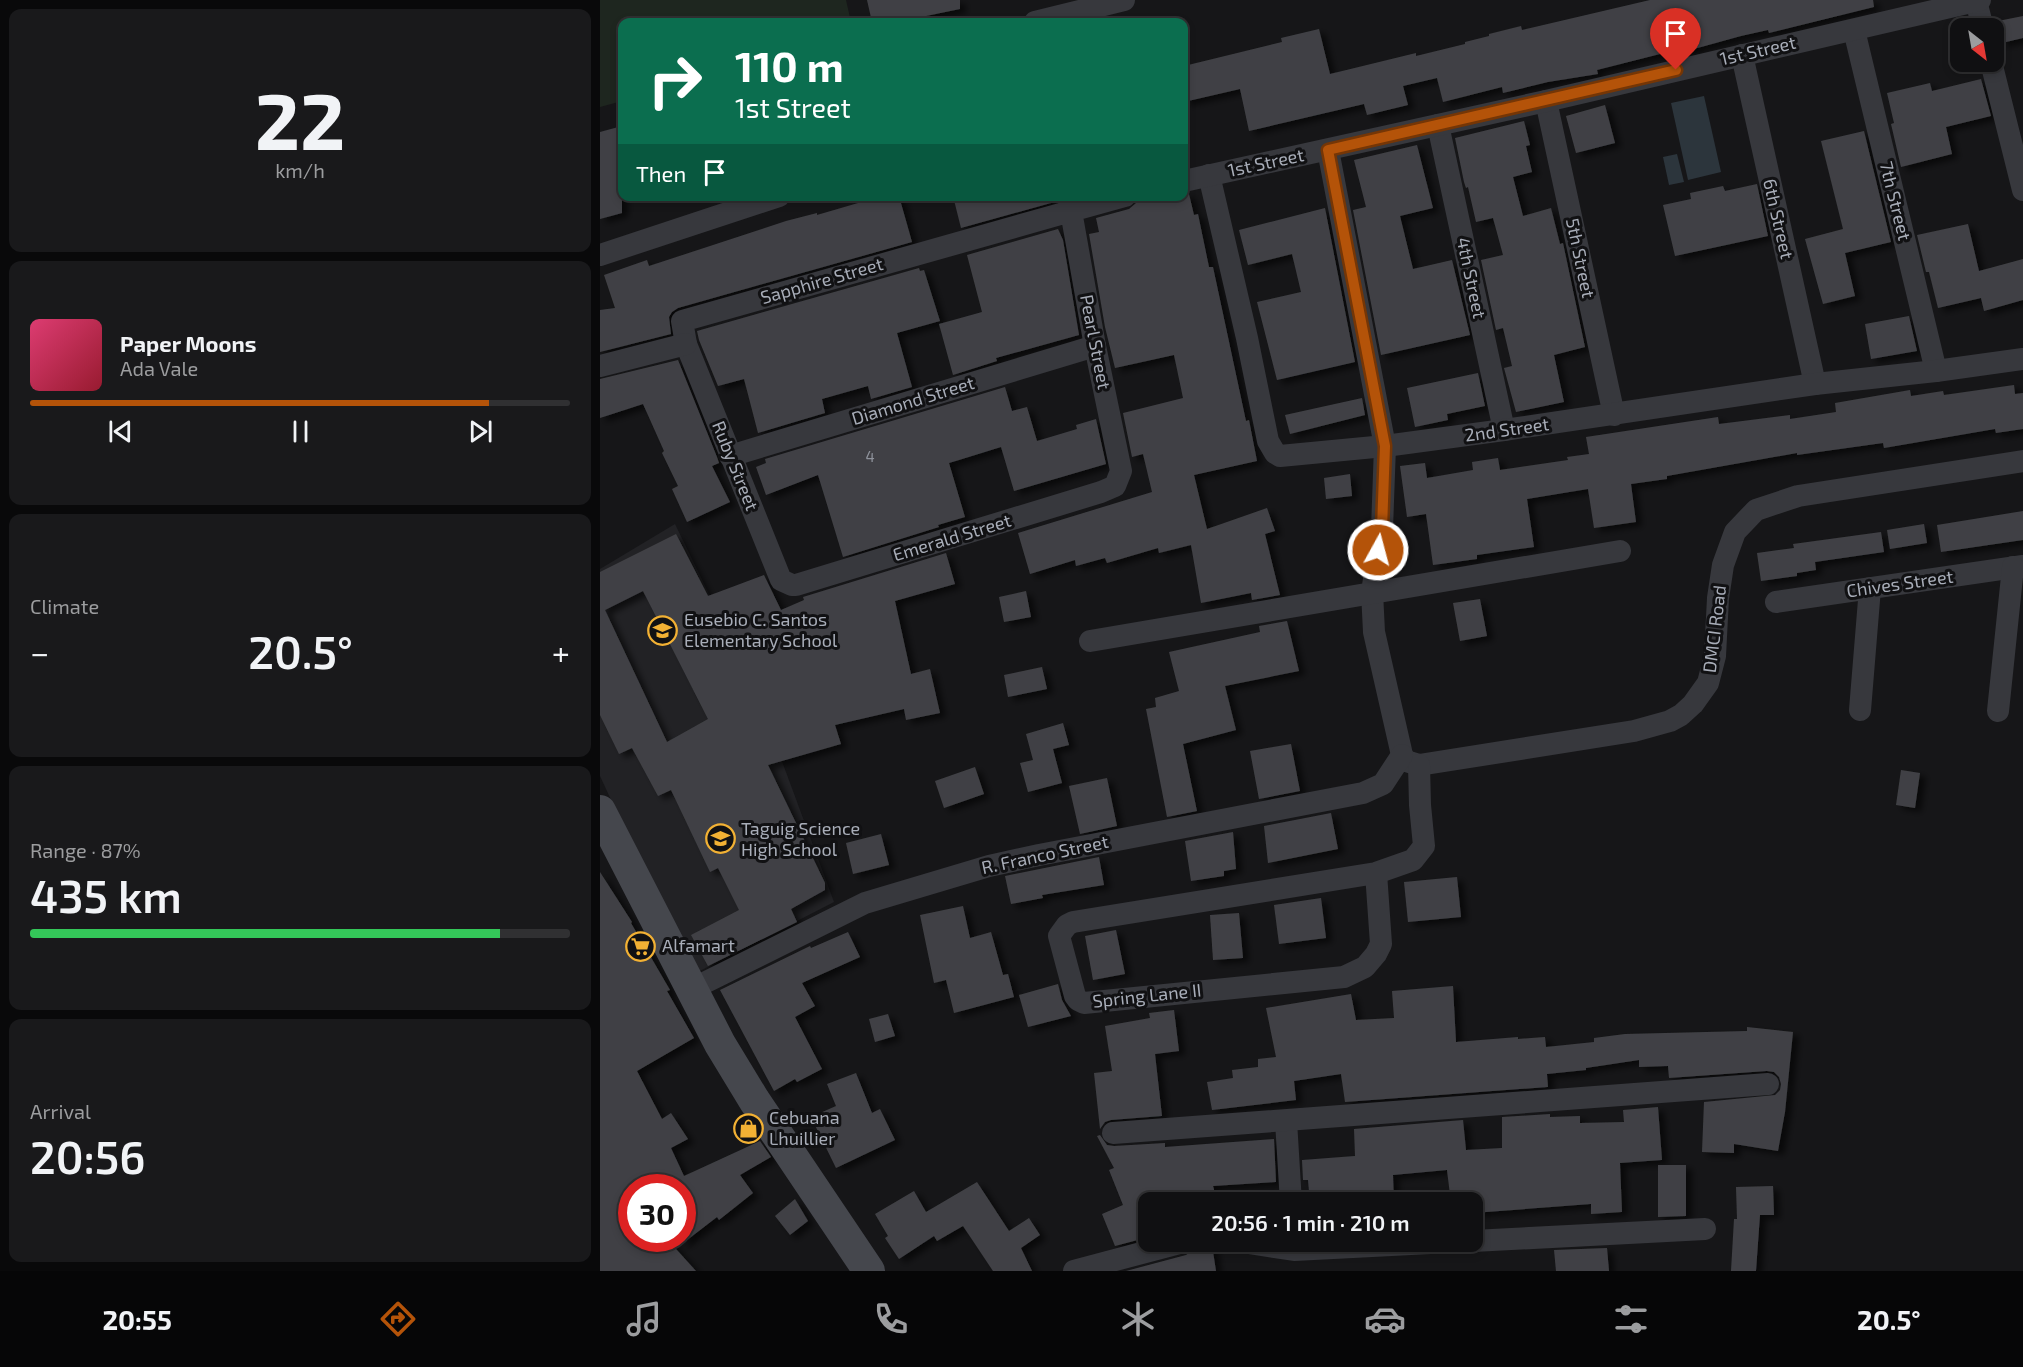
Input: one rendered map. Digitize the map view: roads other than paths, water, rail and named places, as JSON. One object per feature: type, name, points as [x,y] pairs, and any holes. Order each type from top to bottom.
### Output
[{"type":"main road","points":[[600,811],[720,1044],[754,1100],[869,1271]]},
{"type":"street","points":[[1051,18],[1124,0]]},
{"type":"street","points":[[1978,1],[1981,18]]},
{"type":"street","name":"1st Street","points":[[1188,180],[1546,101],[1978,1]]},
{"type":"street","name":"7th Street","points":[[1854,30],[1936,371]]},
{"type":"street","name":"6th Street","points":[[1742,55],[1815,384]]},
{"type":"street","points":[[1994,72],[2023,190]]},
{"type":"street","name":"5th Street","points":[[1546,101],[1614,415]]},
{"type":"street","name":"4th Street","points":[[1438,125],[1504,430]]},
{"type":"street","points":[[1328,150],[1385,446],[1382,529],[1372,592],[1374,632],[1411,760]]},
{"type":"street","name":"2nd Street","points":[[1209,175],[1271,447],[1280,456],[1385,446],[1614,415],[1815,384],[2023,359]]},
{"type":"street","points":[[600,255],[764,201]]},
{"type":"street","points":[[1069,204],[1090,201]]},
{"type":"street","name":"Sapphire Street","points":[[687,344],[682,321],[1069,204]]},
{"type":"street","name":"Pearl Street","points":[[1069,204],[1121,471],[1115,486]]},
{"type":"street","points":[[600,366],[687,344]]},
{"type":"street","name":"Ruby Street","points":[[687,344],[730,456],[782,580],[788,584]]},
{"type":"street","name":"Diamond Street","points":[[730,456],[1095,346]]},
{"type":"street","name":"DMCI Road","points":[[1411,760],[1634,731],[1670,721],[1693,704],[1708,684],[1715,656],[1718,598],[1723,565],[1735,532],[1756,510],[1797,496],[2023,460]]},
{"type":"street","name":"Emerald Street","points":[[788,584],[796,585],[1115,486]]},
{"type":"street","points":[[1090,641],[1620,551]]},
{"type":"street","points":[[1998,711],[2018,567]]},
{"type":"street","name":"Chives Street","points":[[1776,602],[2018,567]]},
{"type":"street","points":[[1860,710],[1870,588]]},
{"type":"street","name":"Spring Lane II","points":[[1376,873],[1381,944],[1370,962],[1352,974],[1344,977],[1084,1003],[1075,996],[1059,936],[1067,925],[1074,922],[1376,873],[1413,860],[1424,846],[1420,805],[1411,760]]},
{"type":"street","name":"R. Franco Street","points":[[692,989],[865,903],[988,866],[1363,793],[1383,784],[1411,760]]},
{"type":"street","points":[[1113,1133],[1768,1084]]},
{"type":"street","points":[[1286,1121],[1290,1192]]},
{"type":"street","points":[[1483,1240],[1705,1229]]},
{"type":"street","points":[[1074,1271],[1145,1252]]},
{"type":"place","name":"Eusebio C. Santos Elementary School","points":[[663,630]]},
{"type":"place","name":"Taguig Science High School","points":[[720,839]]},
{"type":"place","name":"Alfamart","points":[[641,946]]},
{"type":"place","name":"Cebuana Lhuillier","points":[[748,1128]]}]
